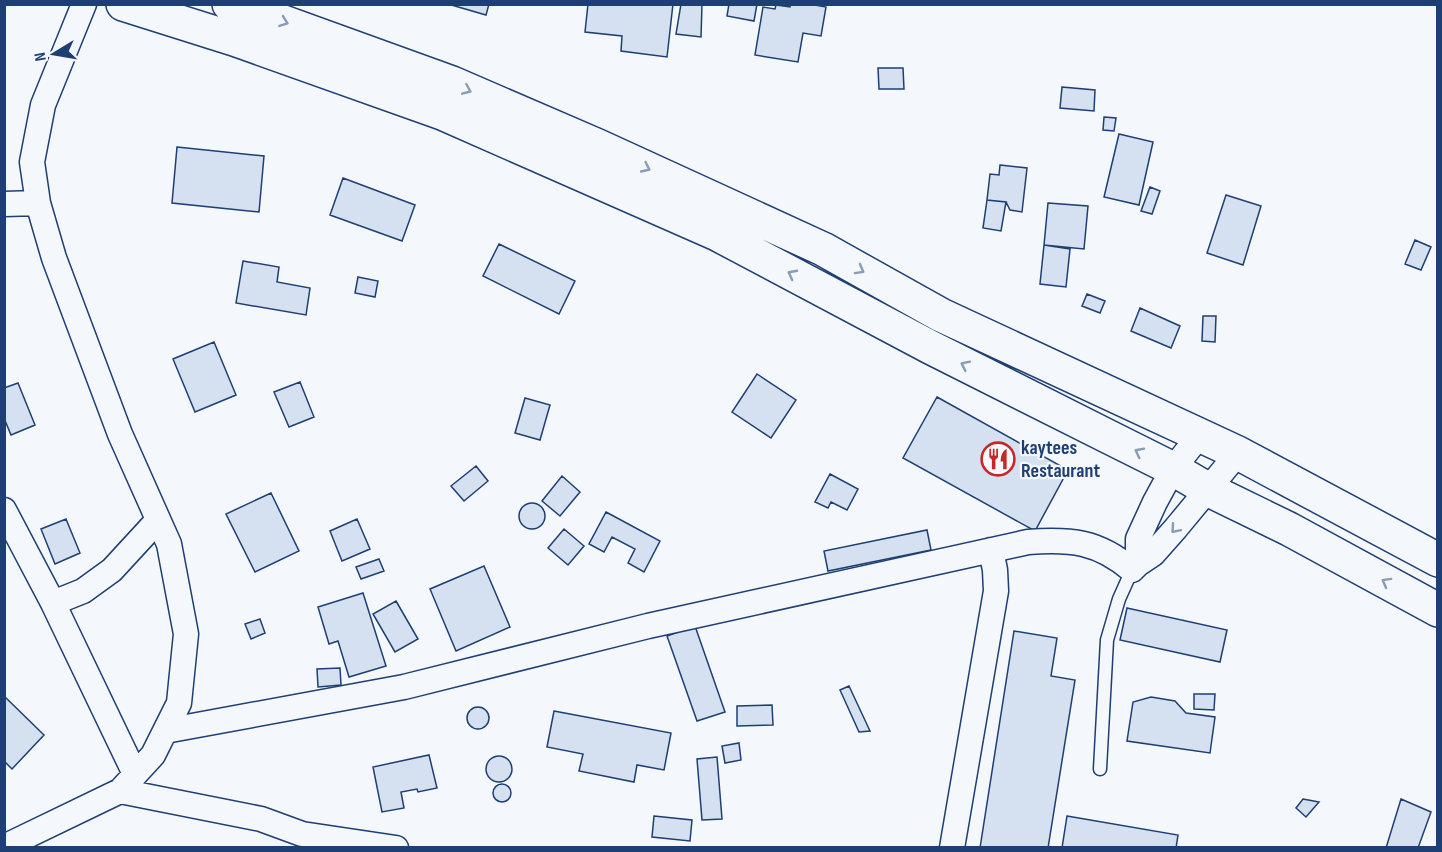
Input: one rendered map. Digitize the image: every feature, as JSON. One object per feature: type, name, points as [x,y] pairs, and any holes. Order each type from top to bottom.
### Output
[{"type":"highway","points":[[123,4],[234,39],[442,112],[707,229],[930,347],[1289,529],[1437,610]]},
{"type":"highway","points":[[229,4],[452,83],[598,146],[823,249],[941,315],[1238,453],[1437,560]]},
{"type":"street","points":[[4,847],[127,782],[153,755],[178,703],[186,634],[169,544],[120,434],[54,258],[38,202],[32,162],[43,105],[84,4]]},
{"type":"street","points":[[4,204],[38,202]]},
{"type":"street","points":[[1135,567],[1138,539],[1155,502],[1173,469],[1199,436]]},
{"type":"street","points":[[1135,567],[1153,554],[1238,453]]},
{"type":"street","points":[[4,510],[53,603],[127,782]]},
{"type":"street","points":[[53,603],[83,591],[112,570],[158,520]]},
{"type":"street","points":[[165,731],[404,687],[648,626],[1028,542],[1059,540],[1099,548],[1135,567]]},
{"type":"street","points":[[952,848],[996,591],[991,550]]},
{"type":"street","points":[[127,782],[261,819],[302,834],[396,848]]},
{"type":"lane","points":[[1100,769],[1107,640],[1119,599],[1135,567]]},
{"type":"building","points":[[448,4],[489,4],[486,15]]},
{"type":"building","points":[[588,4],[673,4],[667,57],[621,51],[622,36],[585,32]]},
{"type":"building","points":[[681,4],[702,4],[701,37],[676,34]]},
{"type":"building","points":[[729,4],[757,4],[754,21],[727,16]]},
{"type":"building","points":[[791,4],[826,7],[821,36],[803,33],[798,62],[755,55],[763,7],[775,9],[776,5],[790,7]]},
{"type":"building","points":[[878,68],[903,68],[904,89],[879,89]]},
{"type":"building","points":[[1062,87],[1095,90],[1094,111],[1060,108]]},
{"type":"building","points":[[1104,117],[1116,118],[1114,131],[1103,130]]},
{"type":"building","points":[[1119,134],[1153,142],[1139,205],[1104,197]]},
{"type":"building","points":[[177,147],[264,156],[259,212],[172,203]]},
{"type":"building","points":[[1000,165],[1027,168],[1022,212],[1010,210],[1006,202],[987,200],[990,174],[999,175]]},
{"type":"building","points":[[343,178],[415,205],[402,241],[330,215]]},
{"type":"building","points":[[1150,187],[1160,191],[1152,214],[1141,211]]},
{"type":"building","points":[[1226,195],[1261,206],[1243,265],[1207,253]]},
{"type":"building","points":[[987,200],[1006,202],[1001,231],[983,228]]},
{"type":"building","points":[[1048,203],[1088,206],[1084,249],[1044,245]]},
{"type":"building","points":[[1415,240],[1431,247],[1421,270],[1405,264]]},
{"type":"building","points":[[499,244],[575,281],[559,314],[483,276]]},
{"type":"building","points":[[1044,245],[1070,249],[1066,287],[1040,284]]},
{"type":"building","points":[[243,261],[279,267],[277,282],[310,288],[306,315],[236,303]]},
{"type":"building","points":[[358,277],[378,281],[375,297],[355,293]]},
{"type":"building","points":[[1087,294],[1105,301],[1100,313],[1082,306]]},
{"type":"building","points":[[1140,308],[1180,326],[1171,348],[1131,331]]},
{"type":"building","points":[[1203,316],[1216,316],[1215,342],[1202,341]]},
{"type":"building","points":[[214,342],[236,395],[195,412],[173,359]]},
{"type":"building","points":[[757,374],[796,400],[771,438],[732,412]]},
{"type":"building","points":[[300,382],[314,417],[289,427],[274,392]]},
{"type":"building","points":[[18,383],[35,425],[11,435],[4,418],[4,388]]},
{"type":"building","points":[[937,397],[1068,470],[1035,531],[903,458]]},
{"type":"building","points":[[525,398],[550,405],[540,440],[515,433]]},
{"type":"building","points":[[476,466],[488,481],[464,501],[451,486]]},
{"type":"building","points":[[830,474],[858,489],[847,510],[831,502],[828,508],[815,502]]},
{"type":"building","points":[[562,476],[580,492],[560,516],[542,501]]},
{"type":"building","points":[[271,493],[299,551],[255,572],[226,514]]},
{"type":"building","points":[[532,503],[541,507],[545,516],[541,525],[532,529],[523,525],[519,516],[523,507]]},
{"type":"building","points":[[606,512],[660,541],[644,572],[628,563],[635,549],[612,537],[604,552],[589,544]]},
{"type":"building","points":[[66,519],[80,553],[55,564],[41,529]]},
{"type":"building","points":[[357,519],[370,549],[342,561],[330,531]]},
{"type":"building","points":[[564,529],[584,546],[568,565],[548,548]]},
{"type":"building","points":[[927,530],[931,550],[828,571],[824,551]]},
{"type":"building","points":[[379,559],[384,571],[361,579],[356,567]]},
{"type":"building","points":[[484,566],[510,627],[456,651],[430,589]]},
{"type":"building","points":[[363,593],[386,666],[349,677],[338,641],[329,644],[318,607]]},
{"type":"building","points":[[396,601],[418,639],[395,652],[373,614]]},
{"type":"building","points":[[1127,608],[1227,630],[1220,662],[1120,640]]},
{"type":"building","points":[[260,619],[265,633],[251,639],[245,624]]},
{"type":"building","points":[[695,626],[725,712],[697,721],[667,636]]},
{"type":"building","points":[[1014,631],[1057,638],[1051,676],[1075,680],[1048,848],[980,848]]},
{"type":"building","points":[[340,668],[341,685],[318,687],[317,669]]},
{"type":"building","points":[[849,686],[870,731],[859,732],[840,690]]},
{"type":"building","points":[[1194,694],[1215,694],[1214,710],[1194,709]]},
{"type":"building","points":[[4,696],[44,735],[12,769],[4,761]]},
{"type":"building","points":[[1151,697],[1175,701],[1186,713],[1215,717],[1210,753],[1127,741],[1133,702]]},
{"type":"building","points":[[772,705],[773,725],[737,726],[737,706]]},
{"type":"building","points":[[478,707],[486,710],[489,718],[486,726],[478,729],[470,726],[467,718],[470,710]]},
{"type":"building","points":[[554,711],[671,733],[664,770],[637,765],[634,782],[579,771],[583,754],[547,747]]},
{"type":"building","points":[[739,743],[741,760],[725,763],[722,746]]},
{"type":"building","points":[[429,755],[437,788],[418,792],[417,789],[401,792],[404,808],[382,812],[373,767]]},
{"type":"building","points":[[499,756],[508,760],[512,769],[508,778],[499,782],[490,778],[486,769],[490,760]]},
{"type":"building","points":[[717,757],[722,819],[702,820],[697,759]]},
{"type":"building","points":[[502,784],[508,787],[511,793],[508,799],[502,802],[496,799],[493,793],[496,787]]},
{"type":"building","points":[[1303,799],[1319,802],[1306,817],[1296,808]]},
{"type":"building","points":[[1401,799],[1431,812],[1418,848],[1386,848]]},
{"type":"building","points":[[654,816],[692,820],[690,841],[652,837]]},
{"type":"building","points":[[1067,816],[1178,835],[1176,848],[1062,848]]},
{"type":"place","name":"kaytees Restaurant","points":[[998,459]]}]
